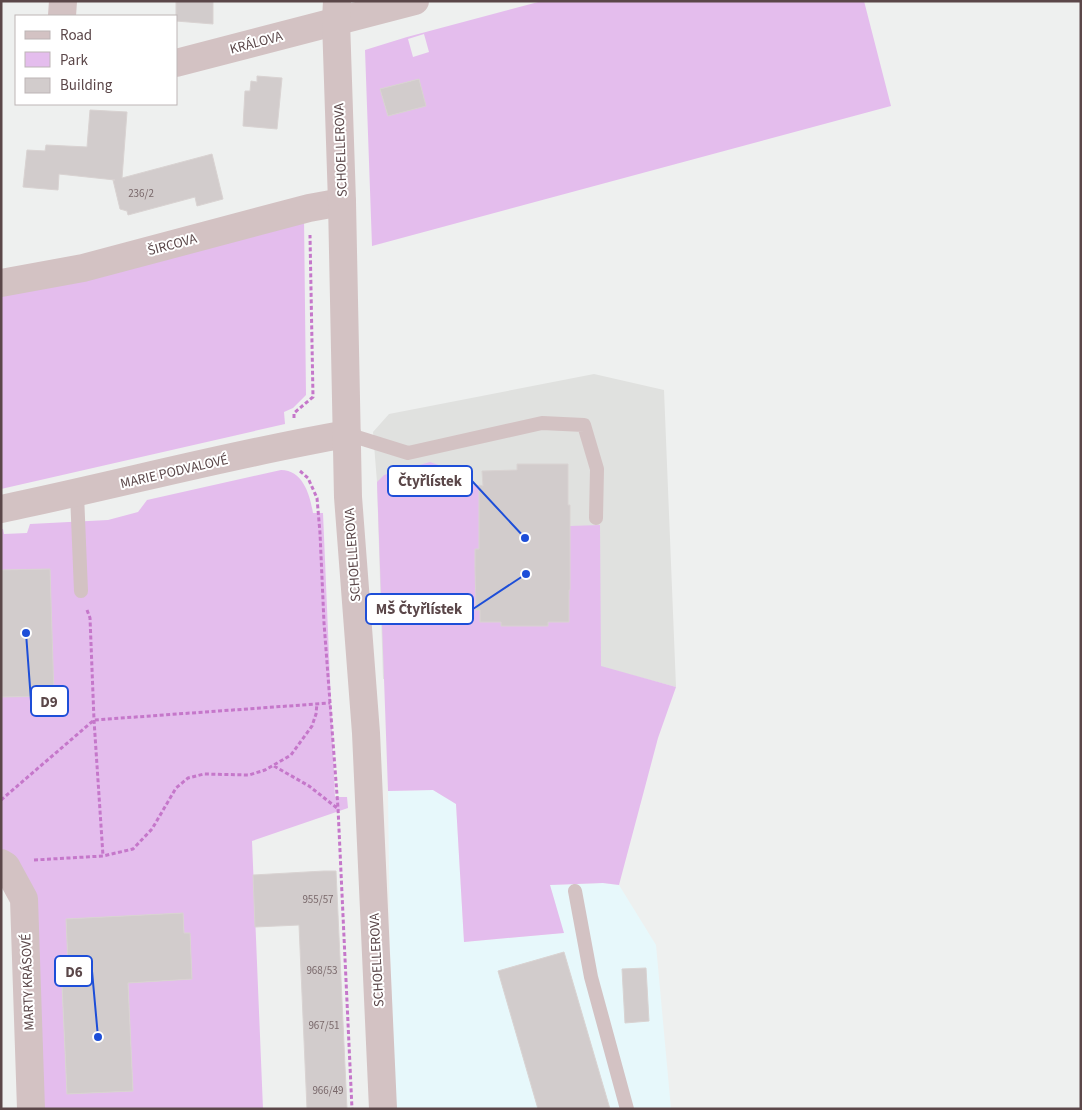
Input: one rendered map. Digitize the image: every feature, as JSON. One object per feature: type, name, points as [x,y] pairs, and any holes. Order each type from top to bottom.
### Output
[{"type":"street","points":[[62,15],[63,1]]},
{"type":"street","name":"KRÁLOVA","points":[[178,62],[336,11],[415,1]]},
{"type":"street","name":"SCHOELLEROVA","points":[[336,11],[348,497],[366,733],[383,1109]]},
{"type":"street","name":"ŠIRCOVA","points":[[1,283],[83,268],[309,208],[342,202]]},
{"type":"street","name":"MARIE PODVALOVÉ","points":[[1,509],[77,494],[293,444],[347,434]]},
{"type":"street","name":"MARTY KRÁSOVÉ","points":[[4,864],[24,899],[31,1109]]},
{"type":"lane","points":[[347,434],[408,453],[542,423],[584,425],[598,469],[596,518]]},
{"type":"lane","points":[[77,494],[81,591]]},
{"type":"lane","points":[[575,891],[591,977],[627,1109]]},
{"type":"path","points":[[309,208],[312,397],[294,414],[292,463],[308,478],[317,498],[338,808],[352,1109]]},
{"type":"path","points":[[81,591],[90,618],[94,720],[103,856]]},
{"type":"path","points":[[1,800],[94,720],[330,702]]},
{"type":"path","points":[[4,864],[34,860],[103,856],[134,850],[152,829],[176,788],[188,778],[204,774],[249,775],[274,766],[291,755],[312,726],[318,703]]},
{"type":"path","points":[[274,766],[309,786],[338,808]]},
{"type":"shaded area","points":[[594,374],[664,390],[676,687],[601,667],[383,679],[377,482],[373,432],[389,414]]},
{"type":"shaded area","points":[[433,790],[456,804],[464,942],[563,933],[550,885],[603,883],[619,885],[656,945],[671,1109],[396,1109],[390,949],[388,791]]},
{"type":"green space","points":[[542,1],[864,1],[891,106],[372,246],[365,50]],"holes":[[[424,34],[429,52],[413,57],[408,39]],[[419,79],[425,105],[388,116],[380,89]]]},
{"type":"green space","points":[[304,217],[306,395],[293,408],[284,412],[285,424],[1,489],[1,295]]},
{"type":"green space","points":[[430,462],[458,472],[458,486],[479,485],[479,549],[476,610],[480,610],[480,622],[501,622],[501,626],[548,626],[548,622],[570,589],[570,526],[600,525],[601,666],[676,687],[658,738],[619,885],[603,883],[550,885],[564,933],[464,942],[456,804],[433,790],[388,791],[377,482],[384,475]]},
{"type":"green space","points":[[281,470],[289,471],[300,479],[307,491],[313,513],[323,513],[335,797],[347,797],[348,808],[252,841],[263,1109],[38,1109],[26,896],[1,857],[1,697],[53,696],[50,569],[1,570],[1,529],[3,529],[4,534],[27,533],[30,524],[108,520],[138,512],[147,500]],"holes":[[[183,913],[184,933],[190,934],[192,979],[128,983],[133,1091],[67,1094],[61,964],[68,963],[66,919]]]},
{"type":"building","points":[[176,1],[213,1],[213,24],[178,21],[178,15],[176,15]]},
{"type":"building","points":[[257,76],[282,78],[277,129],[243,126],[245,91],[250,91],[251,81],[257,82]]},
{"type":"building","points":[[419,79],[426,106],[388,116],[380,89]]},
{"type":"building","points":[[90,110],[127,112],[122,178],[212,154],[223,199],[197,206],[195,197],[128,215],[127,211],[120,209],[113,180],[115,180],[59,174],[58,190],[23,187],[27,150],[45,151],[46,145],[87,147]]},
{"type":"building","points":[[517,464],[568,464],[568,505],[570,505],[569,622],[548,622],[548,626],[501,626],[501,622],[480,622],[480,610],[476,610],[475,549],[479,549],[479,485],[483,486],[482,471],[517,470]]},
{"type":"building","points":[[50,569],[54,696],[1,697],[1,570]]},
{"type":"building","points":[[336,871],[347,1109],[307,1109],[299,925],[255,927],[253,875]]},
{"type":"building","points":[[183,913],[184,933],[190,933],[192,979],[128,983],[133,1091],[67,1094],[61,963],[68,963],[66,919]]},
{"type":"building","points":[[564,952],[610,1109],[538,1109],[498,971]]},
{"type":"building","points":[[646,968],[649,1021],[625,1023],[622,969]]},
{"type":"place","name":"Čtyřlístek","points":[[525,538]]},
{"type":"place","name":"MŠ Čtyřlístek","points":[[526,574]]},
{"type":"place","name":"D9","points":[[26,633]]},
{"type":"place","name":"D6","points":[[98,1037]]}]
